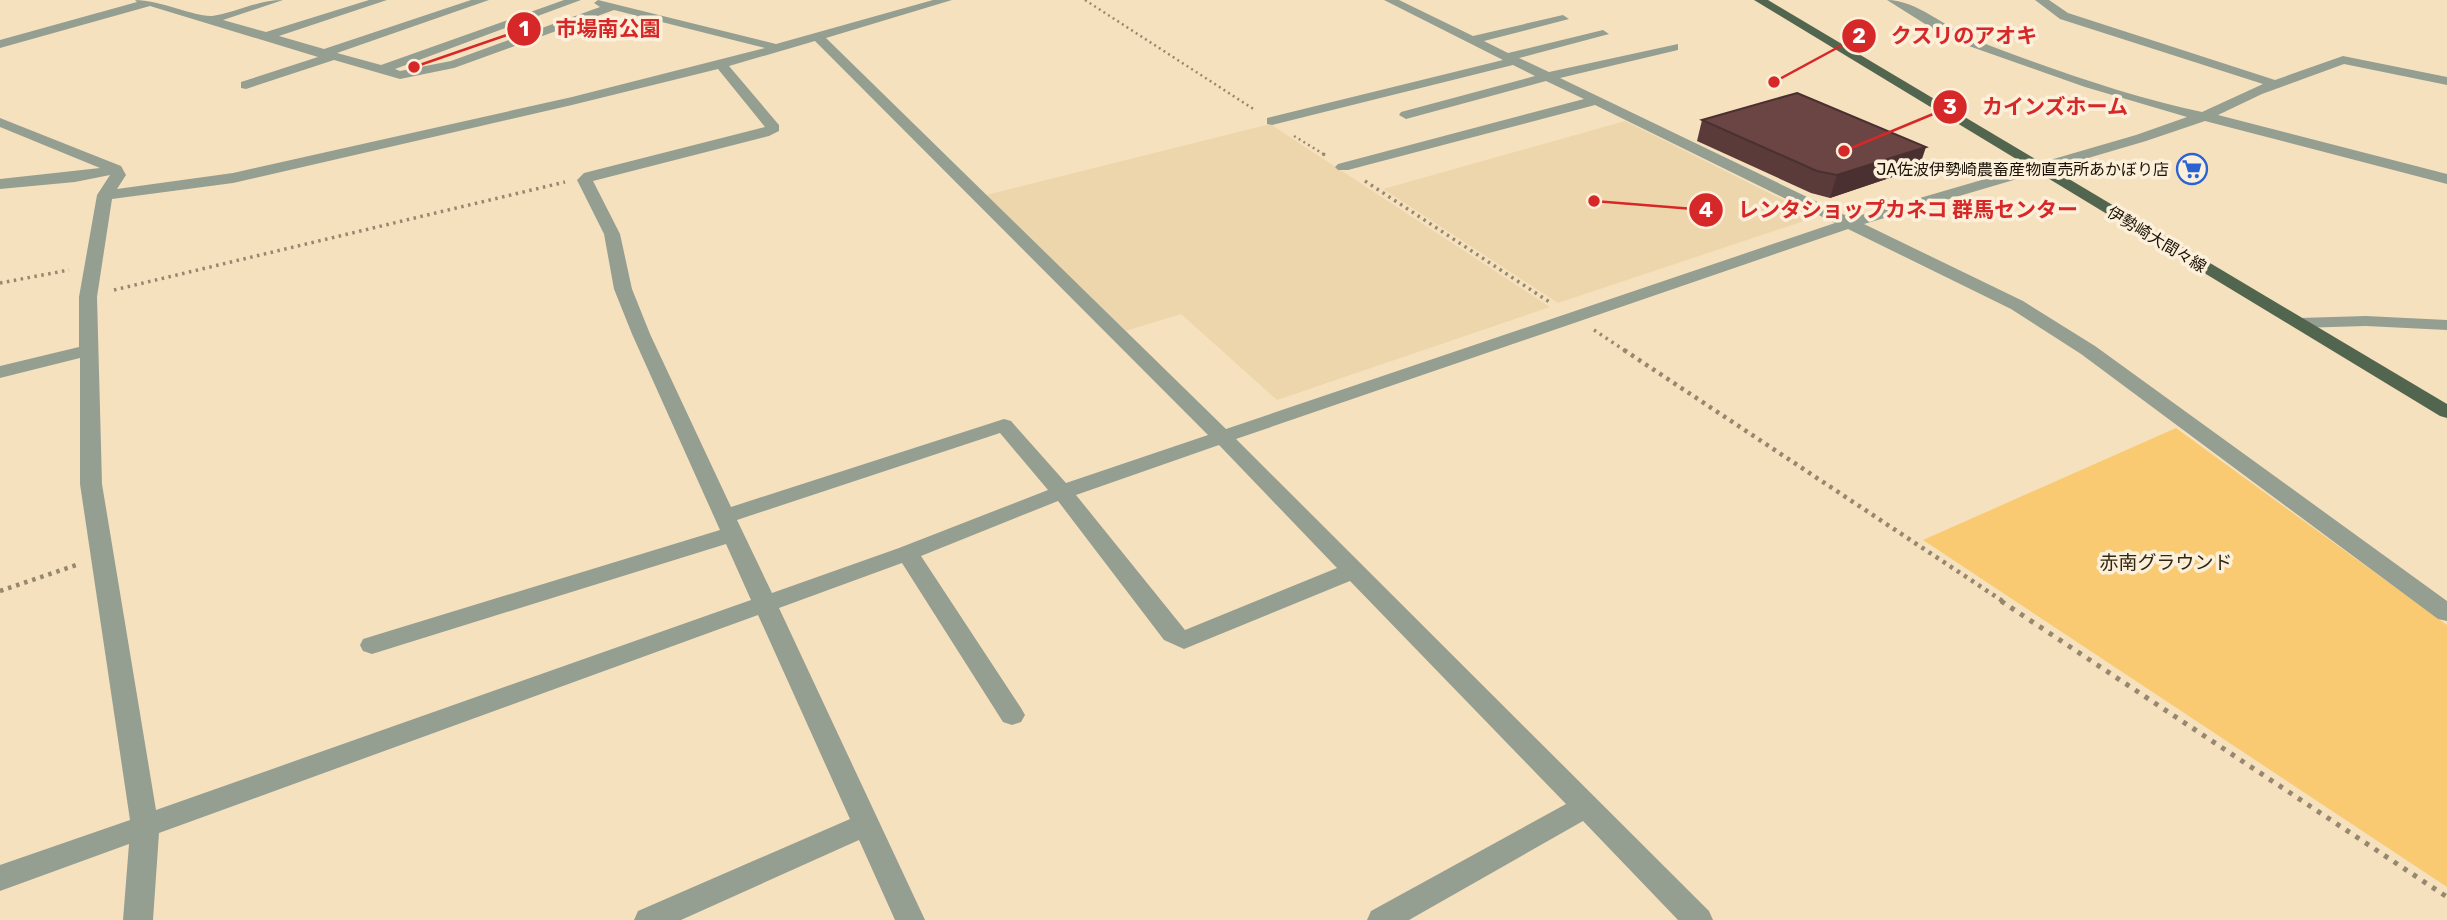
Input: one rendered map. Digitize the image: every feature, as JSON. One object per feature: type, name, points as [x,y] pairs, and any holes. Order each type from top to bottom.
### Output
[{"type":"main road","name":"伊勢崎大間々線","points":[[1760,0],[2447,412]]},
{"type":"street","points":[[210,20],[277,0]]},
{"type":"street","points":[[264,37],[381,0]]},
{"type":"street","points":[[246,85],[483,0]]},
{"type":"street","points":[[379,70],[576,0]]},
{"type":"street","points":[[588,0],[768,44],[774,49]]},
{"type":"street","points":[[105,195],[233,178],[720,64],[946,0]]},
{"type":"street","points":[[1390,0],[2017,305],[2061,332],[2447,613]]},
{"type":"street","points":[[1893,0],[1970,43],[2090,84],[2447,179]]},
{"type":"street","points":[[2041,0],[2064,16],[2275,85]]},
{"type":"street","points":[[0,44],[146,1],[400,75],[454,64],[613,6]]},
{"type":"street","points":[[1471,40],[1563,19]]},
{"type":"street","points":[[1272,121],[1603,34]]},
{"type":"street","points":[[818,37],[1221,436],[1698,920]]},
{"type":"street","points":[[1406,115],[1546,77],[1674,47]]},
{"type":"street","points":[[0,878],[764,602],[907,553],[1062,492],[1221,436],[1847,223],[2040,169],[2204,116],[2275,85],[2343,60],[2447,81]]},
{"type":"street","points":[[720,64],[774,128],[764,134],[589,176],[585,180],[612,234],[623,289],[910,920]]},
{"type":"street","points":[[1343,167],[1594,101]]},
{"type":"street","points":[[0,122],[116,169]]},
{"type":"street","points":[[116,169],[118,174],[105,195],[88,297],[91,484],[145,827],[138,920]]},
{"type":"street","points":[[0,184],[75,177],[116,169]]},
{"type":"street","points":[[2299,323],[2366,321],[2447,325]]},
{"type":"street","points":[[2405,323],[2447,339]]},
{"type":"street","points":[[0,372],[89,350]]},
{"type":"street","points":[[372,645],[729,525],[1004,425],[1062,492],[1173,634],[1184,640],[1354,570]]},
{"type":"street","points":[[907,553],[1012,715]]},
{"type":"street","points":[[1381,920],[1586,806]]},
{"type":"street","points":[[649,920],[865,825]]},
{"type":"path","points":[[88,297],[589,176]]},
{"type":"path","points":[[0,283],[94,265]]},
{"type":"path","points":[[1573,317],[2447,897]]},
{"type":"path","points":[[0,591],[102,556]]},
{"type":"shaded area","points":[[1625,121],[1811,214],[1810,219],[1558,303],[1383,189]]},
{"type":"shaded area","points":[[1270,124],[1550,307],[1277,400],[1181,314],[1126,331],[986,195]]},
{"type":"green space","name":"赤南グラウンド","points":[[2176,428],[2447,625],[2447,887],[1923,540]]},
{"type":"building","points":[[1797,93],[1926,147],[1837,175],[1817,171],[1702,120]]},
{"type":"place","name":"市場南公園","points":[[414,67]]},
{"type":"place","name":"クスリのアオキ","points":[[1774,82]]},
{"type":"place","name":"カインズホーム","points":[[1844,151]]},
{"type":"place","name":"JA佐波伊勢崎農畜産物直売所あかぼり店","points":[[2192,169]]},
{"type":"place","name":"レンタショップカネコ 群馬センター","points":[[1594,201]]}]
